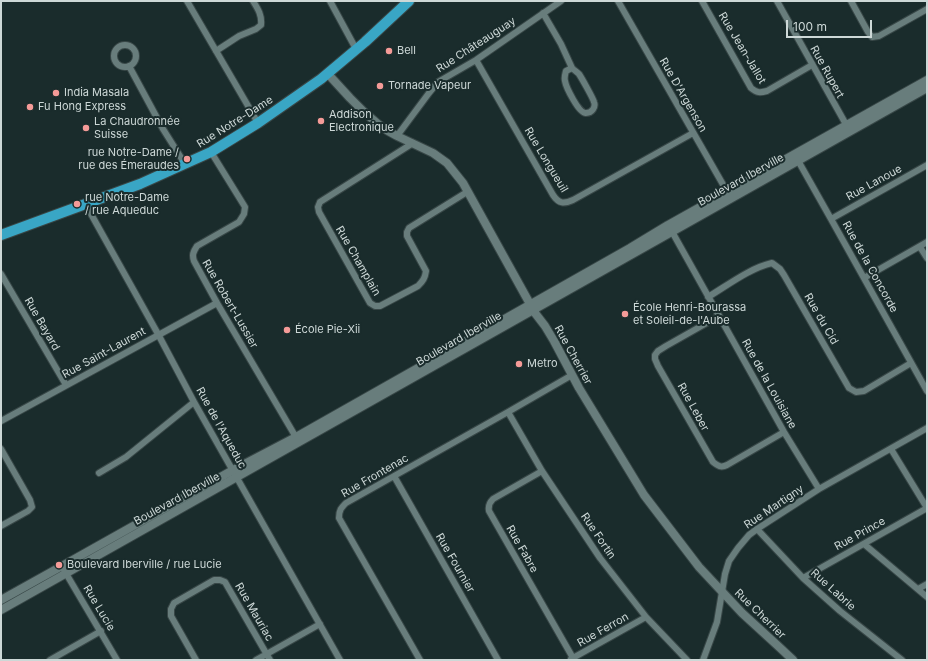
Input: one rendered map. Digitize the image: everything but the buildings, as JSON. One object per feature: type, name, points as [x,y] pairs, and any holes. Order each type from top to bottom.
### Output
[{"type":"main road","name":"Rue Notre-Dame","points":[[1,235],[140,184],[211,152],[258,123],[328,74],[409,1]]},
{"type":"street","points":[[187,1],[258,123]]},
{"type":"street","points":[[216,51],[239,36],[256,29],[261,25],[262,18],[253,1]]},
{"type":"street","points":[[330,1],[356,49]]},
{"type":"street","name":"Rue Châteauguay","points":[[397,136],[438,82],[476,60],[561,1]]},
{"type":"street","name":"Rue D'Argenson","points":[[618,1],[729,195]]},
{"type":"street","name":"Rue Jean-Jallot","points":[[702,1],[752,88],[756,92],[760,93],[767,91],[812,65]]},
{"type":"street","name":"Rue Rupert","points":[[777,1],[848,128]]},
{"type":"street","points":[[851,1],[872,37],[879,36],[927,9]]},
{"type":"street","points":[[543,13],[561,44],[572,68],[579,74],[594,102],[592,111],[587,113],[578,108],[565,82],[564,76],[566,72],[572,68]]},
{"type":"street","name":"Rue Longueuil","points":[[476,60],[553,196],[562,202],[568,203],[693,132]]},
{"type":"street","points":[[129,66],[163,129],[185,164]]},
{"type":"street","name":"Rue Cherrier","points":[[328,74],[362,111],[397,136],[433,153],[447,163],[463,183],[536,314],[554,341],[579,388],[644,495],[699,567],[722,592],[793,660]]},
{"type":"street","name":"Boulevard Iberville","points":[[1,610],[64,570],[532,307],[630,248],[670,228],[796,158],[927,80]]},
{"type":"street","name":"Boulevard Iberville","points":[[848,128],[927,88]]},
{"type":"street","name":"Rue Champlain","points":[[413,143],[320,202],[318,207],[318,212],[370,303],[375,306],[380,306],[418,286],[422,282],[426,271],[407,236],[409,228],[467,192]]},
{"type":"street","name":"Rue Robert-Lussier","points":[[211,152],[245,207],[244,214],[239,222],[197,246],[192,256],[217,303],[297,440]]},
{"type":"street","name":"Rue de la Concorde","points":[[796,158],[927,390]]},
{"type":"street","name":"Rue Lanoue","points":[[831,218],[927,165]]},
{"type":"street","name":"Rue de l'Aqueduc","points":[[86,204],[194,402],[340,660]]},
{"type":"street","name":"Rue de la Louisiane","points":[[670,228],[784,432],[818,489]]},
{"type":"street","points":[[864,278],[927,242]]},
{"type":"street","points":[[920,246],[927,258]]},
{"type":"street","name":"Rue du Cid","points":[[708,297],[755,269],[772,263],[780,268],[849,388],[856,392],[864,391],[912,363]]},
{"type":"street","name":"Rue Bayard","points":[[1,274],[66,385]]},
{"type":"street","name":"Rue Saint-Laurent","points":[[1,421],[217,303]]},
{"type":"street","name":"Rue Leber","points":[[719,316],[658,351],[655,355],[655,360],[658,366],[713,462],[718,466],[722,467],[727,465],[784,432]]},
{"type":"street","name":"Rue Frontenac","points":[[420,660],[339,518],[341,508],[346,503],[572,375]]},
{"type":"street","points":[[99,473],[126,457],[194,402]]},
{"type":"street","name":"Rue Fortin","points":[[508,412],[542,471],[600,558],[646,617],[687,660]]},
{"type":"street","name":"Rue Martigny","points":[[703,660],[717,622],[725,574],[729,561],[749,535],[818,489],[927,428]]},
{"type":"street","points":[[1,449],[30,500],[32,507],[28,511],[1,526]]},
{"type":"street","name":"Rue Prince","points":[[803,578],[927,508],[891,449]]},
{"type":"street","name":"Rue Fabre","points":[[542,471],[493,499],[488,507],[572,659]]},
{"type":"street","name":"Rue Fournier","points":[[394,476],[498,660]]},
{"type":"street","name":"Rue Labrie","points":[[757,529],[803,578],[840,611],[902,660]]},
{"type":"street","points":[[864,544],[927,597]]},
{"type":"street","name":"Boulevard Iberville","points":[[1,600],[64,570]]},
{"type":"street","name":"Rue Lucie","points":[[64,570],[117,660]]},
{"type":"street","name":"Rue Mauriac","points":[[196,660],[171,616],[171,609],[174,603],[214,580],[225,582],[268,657]]},
{"type":"street","points":[[918,589],[927,584]]},
{"type":"street","name":"Rue Ferron","points":[[572,659],[646,617]]},
{"type":"street","points":[[256,660],[268,657],[320,624]]},
{"type":"street","points":[[50,660],[101,631]]},
{"type":"place","name":"Bell","points":[[389,51]]},
{"type":"place","name":"Tornade Vapeur","points":[[380,86]]},
{"type":"place","name":"India Masala","points":[[56,93]]},
{"type":"place","name":"Fu Hong Express","points":[[30,107]]},
{"type":"place","name":"Addison Electronique","points":[[321,121]]},
{"type":"place","name":"La Chaudronnée Suisse","points":[[86,128]]},
{"type":"place","name":"rue Notre-Dame / rue des Émeraudes","points":[[187,159]]},
{"type":"place","name":"rue Notre-Dame / rue Aqueduc","points":[[77,204]]},
{"type":"place","name":"École Henri-Bourassa et Soleil-de-l'Aube","points":[[625,314]]},
{"type":"place","name":"École Pie-Xii","points":[[287,330]]},
{"type":"place","name":"Metro","points":[[519,364]]},
{"type":"place","name":"Boulevard Iberville / rue Lucie","points":[[59,565]]}]
